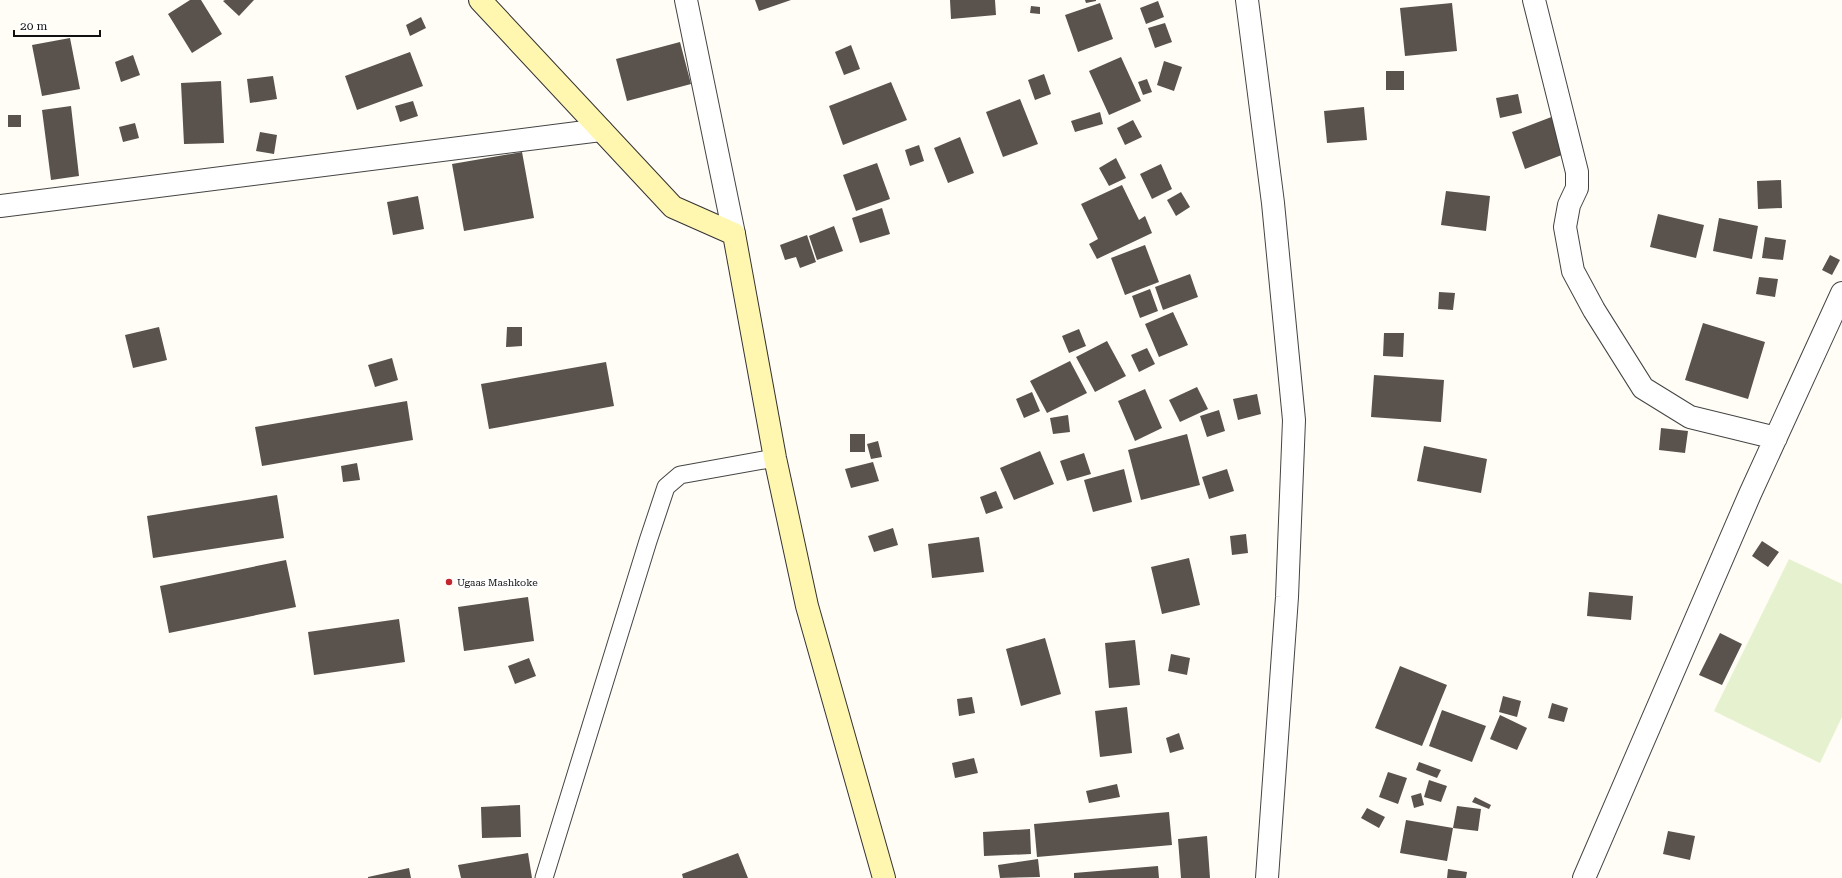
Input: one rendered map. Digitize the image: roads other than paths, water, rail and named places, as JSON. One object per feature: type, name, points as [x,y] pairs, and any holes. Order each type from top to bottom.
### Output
[{"type":"main road","points":[[480,0],[673,208],[734,234],[775,458],[807,606],[884,878]]},
{"type":"street","points":[[686,0],[734,234]]},
{"type":"street","points":[[1247,0],[1273,203],[1294,420],[1287,597],[1267,878]]},
{"type":"street","points":[[1534,0],[1576,172],[1577,188],[1569,205],[1564,227],[1573,271],[1594,310],[1643,388],[1690,417],[1776,438]]},
{"type":"street","points":[[0,206],[601,130]]},
{"type":"street","points":[[1584,878],[1750,494],[1842,293]]},
{"type":"lane","points":[[544,878],[666,487],[680,475],[775,458]]},
{"type":"place","name":"Ugaas Mashkoke","points":[[449,582]]}]
